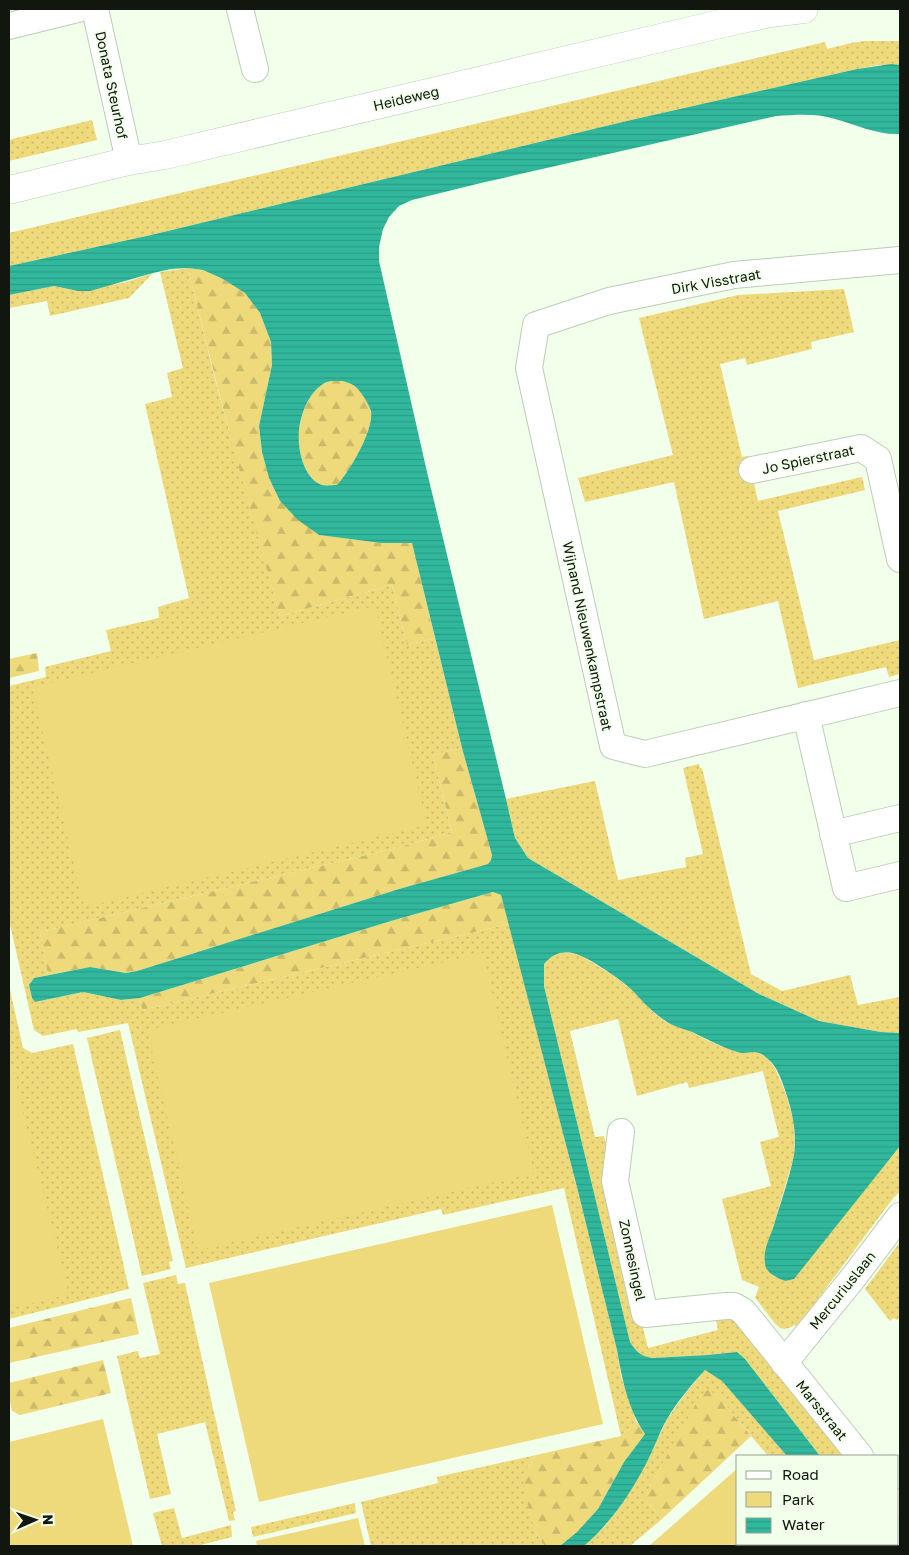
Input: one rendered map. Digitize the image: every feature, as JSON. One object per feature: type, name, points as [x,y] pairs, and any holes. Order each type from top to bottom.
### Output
[{"type":"street","points":[[9,26],[78,9]]},
{"type":"street","name":"Donata Steurhof","points":[[95,9],[129,161]]},
{"type":"street","points":[[240,9],[255,69]]},
{"type":"street","name":"Heideweg","points":[[9,190],[729,22],[770,13],[804,9]]},
{"type":"street","name":"Dirk Visstraat","points":[[536,325],[609,301],[734,275],[900,260]]},
{"type":"street","name":"Wijnand Nieuwenkampstraat","points":[[536,325],[529,368],[613,746],[645,754],[900,693]]},
{"type":"street","name":"Jo Spierstraat","points":[[752,470],[861,448],[878,459],[900,559]]},
{"type":"street","points":[[806,715],[846,888],[900,875]]},
{"type":"street","points":[[833,834],[900,818]]},
{"type":"street","name":"Zonnesingel","points":[[621,1132],[615,1181],[645,1314],[716,1306],[734,1306],[743,1311],[784,1363]]},
{"type":"street","name":"Mercuriuslaan","points":[[784,1363],[853,1278],[900,1216]]},
{"type":"street","name":"Marsstraat","points":[[784,1363],[859,1455]]},
{"type":"green space","points":[[864,41],[900,41],[900,65],[878,65],[857,69],[631,120],[151,235],[9,266],[9,233],[825,42],[827,49]]},
{"type":"green space","points":[[92,120],[97,140],[9,161],[9,141],[12,139]]},
{"type":"green space","points":[[188,268],[215,379],[280,616],[392,585],[407,645],[435,638],[462,748],[433,755],[452,832],[396,848],[40,932],[48,975],[34,978],[29,985],[32,998],[36,1002],[83,992],[121,1000],[140,998],[142,1010],[509,924],[577,1187],[617,1350],[621,1376],[636,1421],[621,1436],[564,1188],[443,1215],[441,1209],[186,1268],[128,1023],[78,1032],[77,1029],[43,1036],[34,1030],[9,920],[9,686],[46,677],[45,667],[111,651],[106,630],[159,618],[158,607],[189,598],[145,404],[172,397],[167,373],[183,368],[160,272]]},
{"type":"green space","points":[[188,268],[203,270],[223,279],[245,293],[260,313],[271,342],[272,365],[259,426],[262,452],[269,478],[280,501],[319,535],[381,543],[412,542],[435,638],[407,645],[392,585],[280,616],[232,442]]},
{"type":"green space","points":[[153,273],[129,298],[50,316],[47,301],[9,308],[9,295],[54,286],[78,291],[127,282]]},
{"type":"green space","points":[[844,289],[854,332],[811,342],[812,349],[747,365],[745,358],[720,364],[742,457],[748,456],[758,501],[862,477],[865,490],[778,511],[814,660],[900,640],[900,674],[889,677],[886,667],[798,688],[778,601],[704,619],[674,482],[585,502],[578,478],[673,455],[639,318],[738,295]]},
{"type":"green space","points":[[342,381],[353,385],[361,393],[370,408],[371,419],[360,450],[342,479],[337,485],[322,485],[309,475],[305,467],[300,449],[300,423],[308,401],[318,387],[327,382]]},
{"type":"green space","points":[[375,606],[427,825],[84,907],[32,687]]},
{"type":"green space","points":[[37,653],[39,671],[9,678],[9,659]]},
{"type":"green space","points":[[462,748],[492,855],[488,864],[399,889],[137,971],[126,973],[90,967],[48,975],[40,932],[396,848],[452,832],[433,755]]},
{"type":"green space","points":[[699,764],[700,768],[702,768],[751,974],[782,991],[850,975],[858,1005],[900,997],[900,1033],[881,1032],[819,1021],[759,994],[528,858],[515,838],[506,799],[595,781],[618,880],[686,867],[685,858],[703,854],[683,768]]},
{"type":"green space","points":[[493,892],[501,895],[509,924],[142,1010],[140,998],[391,921]]},
{"type":"green space","points":[[565,952],[580,955],[614,976],[666,1022],[739,1053],[758,1052],[768,1059],[775,1068],[786,1094],[794,1122],[795,1141],[794,1156],[765,1254],[772,1275],[785,1281],[900,1146],[900,1192],[894,1197],[797,1327],[794,1325],[783,1329],[776,1325],[755,1298],[759,1287],[742,1280],[722,1199],[771,1186],[760,1142],[779,1137],[763,1071],[689,1088],[687,1082],[637,1096],[618,1019],[570,1031],[595,1137],[604,1136],[605,1141],[612,1140],[608,1187],[648,1348],[718,1330],[715,1315],[732,1315],[844,1455],[819,1455],[745,1359],[737,1352],[652,1358],[639,1353],[630,1342],[544,986],[544,964],[553,955]]},
{"type":"green space","points":[[483,953],[534,1173],[198,1250],[147,1030]]},
{"type":"green space","points":[[9,985],[23,1048],[32,1053],[73,1044],[129,1289],[9,1319]]},
{"type":"green space","points":[[120,1030],[173,1261],[169,1262],[171,1269],[142,1276],[87,1038]]},
{"type":"green space","points":[[12,1068],[69,1294],[9,1309],[9,1069]]},
{"type":"green space","points":[[552,1205],[603,1424],[259,1502],[209,1283]]},
{"type":"green space","points":[[900,1242],[900,1317],[897,1320],[894,1318],[890,1321],[865,1289]]},
{"type":"green space","points":[[176,1275],[178,1284],[185,1283],[236,1511],[233,1512],[235,1520],[229,1521],[205,1422],[157,1434],[171,1494],[150,1499],[117,1356],[138,1351],[140,1358],[160,1354],[143,1283]]},
{"type":"green space","points":[[131,1298],[139,1334],[9,1363],[9,1328]]},
{"type":"green space","points":[[103,1360],[111,1393],[20,1415],[12,1411],[9,1383]]},
{"type":"green space","points":[[705,1370],[722,1381],[786,1455],[767,1455],[716,1394],[702,1394],[646,1493],[646,1500],[662,1519],[630,1546],[584,1546],[605,1526],[620,1506],[646,1464],[667,1419]]},
{"type":"green space","points":[[708,1390],[716,1394],[751,1436],[662,1519],[646,1500],[646,1493],[698,1400]]},
{"type":"green space","points":[[103,1419],[133,1546],[9,1546],[9,1442]]},
{"type":"green space","points":[[636,1421],[645,1434],[624,1462],[598,1509],[577,1532],[560,1546],[545,1546],[535,1532],[524,1490],[527,1468],[536,1455],[621,1436]]},
{"type":"green space","points":[[536,1455],[527,1468],[535,1532],[545,1546],[371,1546],[361,1502],[438,1483],[437,1477]]},
{"type":"green space","points":[[736,1470],[736,1545],[830,1546],[649,1546]]},
{"type":"green space","points":[[355,1503],[356,1513],[253,1537],[251,1527]]},
{"type":"green space","points":[[174,1508],[182,1538],[231,1525],[232,1537],[197,1546],[162,1546],[153,1513]]},
{"type":"green space","points":[[358,1518],[365,1546],[257,1546],[256,1541]]},
{"type":"water","points":[[891,64],[900,65],[900,134],[875,131],[821,116],[776,116],[412,200],[399,206],[389,217],[383,229],[379,247],[379,261],[427,472],[515,838],[528,858],[759,994],[819,1021],[881,1032],[900,1033],[900,1146],[794,1279],[785,1281],[774,1276],[766,1267],[766,1247],[790,1174],[795,1148],[795,1133],[791,1110],[775,1066],[759,1053],[737,1052],[670,1024],[653,1012],[623,983],[601,967],[581,956],[565,952],[556,954],[544,964],[544,986],[630,1342],[639,1353],[652,1358],[737,1352],[745,1359],[819,1455],[786,1455],[722,1381],[705,1370],[671,1412],[640,1475],[611,1518],[584,1546],[560,1546],[577,1532],[598,1509],[624,1462],[645,1434],[634,1414],[624,1383],[577,1187],[501,895],[493,892],[391,921],[140,998],[121,1000],[83,992],[35,1002],[32,998],[29,985],[34,978],[90,967],[126,973],[137,971],[399,889],[488,864],[492,855],[462,748],[412,543],[381,543],[319,535],[298,520],[280,501],[269,478],[262,452],[259,426],[272,365],[271,342],[260,313],[245,293],[223,279],[203,270],[188,268],[153,273],[90,291],[78,291],[54,286],[9,295],[9,266],[151,235],[631,120],[857,69]],"holes":[[[343,381],[349,383],[361,393],[370,408],[371,419],[369,429],[360,450],[337,485],[322,485],[309,475],[305,467],[300,449],[300,423],[308,401],[318,387],[327,382]]]}]
